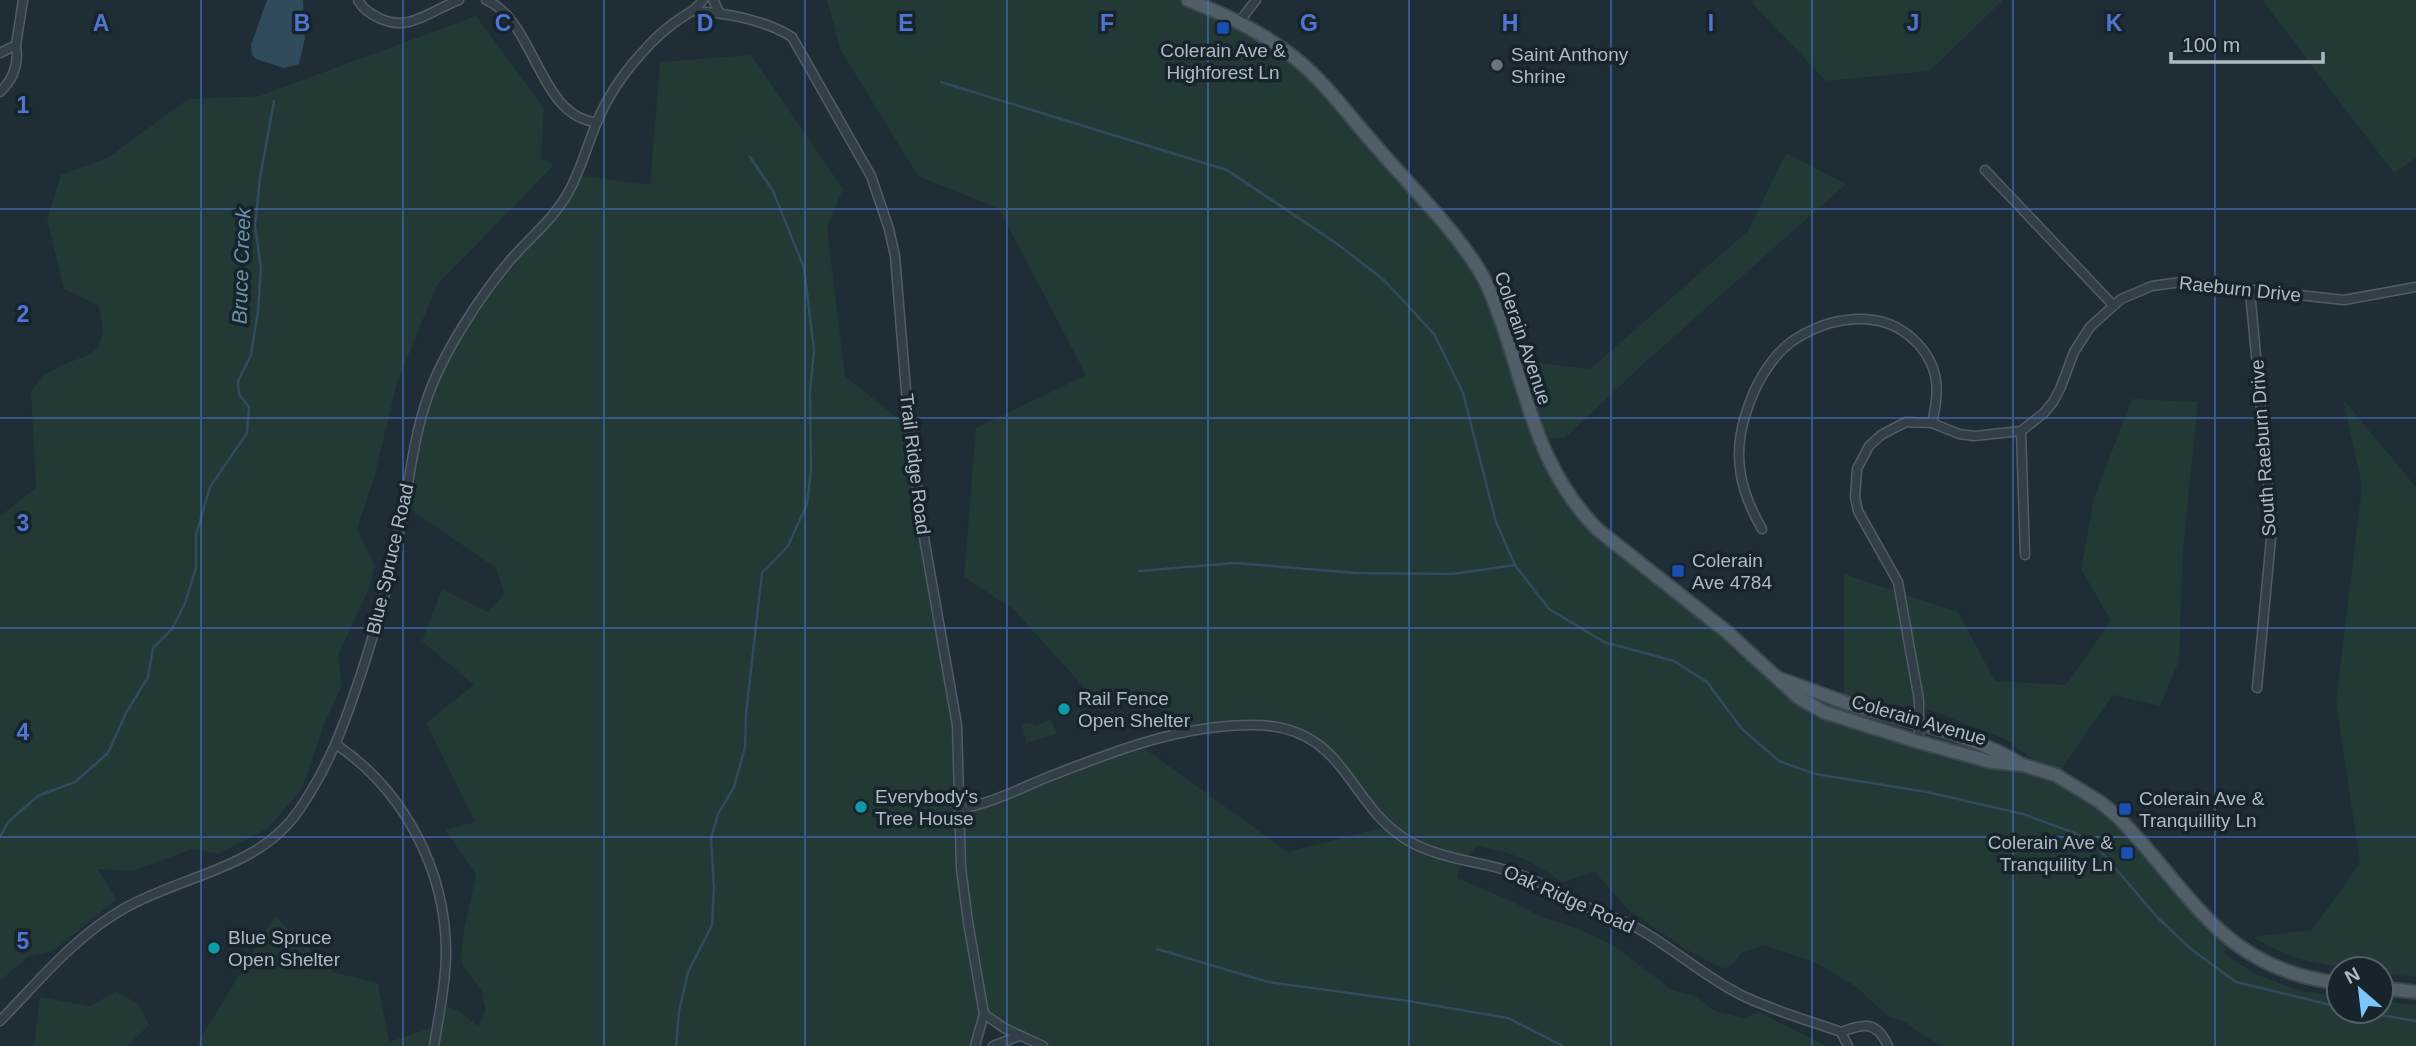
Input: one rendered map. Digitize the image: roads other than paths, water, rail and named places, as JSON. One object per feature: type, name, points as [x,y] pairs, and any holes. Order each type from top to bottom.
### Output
[{"type":"main road","name":"Colerain Avenue","points":[[1188,0],[1240,21],[1296,59],[1448,229],[1481,273],[1489,289],[1538,438],[1552,468],[1581,512],[1597,529],[1727,632],[1798,697],[1824,712],[1919,742],[1992,762],[2023,765],[2056,775],[2100,802],[2127,827],[2206,920],[2259,961],[2305,977],[2325,981]]},
{"type":"main road","name":"Colerain Avenue","points":[[1774,677],[1997,750],[2023,765]]},
{"type":"main road","points":[[2395,990],[2416,992]]},
{"type":"street","points":[[0,92],[12,77],[16,65],[16,45],[23,0]]},
{"type":"street","points":[[358,0],[377,18],[400,24],[422,19],[442,6],[458,0]]},
{"type":"street","points":[[486,0],[500,8],[510,19],[547,82],[567,109],[589,122],[597,122]]},
{"type":"street","points":[[692,0],[693,12]]},
{"type":"street","name":"Blue Spruce Road","points":[[0,1021],[46,971],[107,919],[127,906],[260,849],[281,832],[297,813],[337,745],[372,639],[390,575],[416,441],[433,384],[446,358],[494,282],[551,217],[568,193],[597,122],[619,83],[640,55],[681,17],[693,12],[703,0]]},
{"type":"street","points":[[713,0],[720,13]]},
{"type":"street","points":[[1240,21],[1256,0]]},
{"type":"street","name":"Trail Ridge Road","points":[[693,12],[720,13],[769,25],[792,37],[858,151],[881,202],[895,257],[909,427],[921,519],[955,704],[961,868],[984,1014],[975,1046]]},
{"type":"street","points":[[0,54],[16,45]]},
{"type":"street","points":[[1985,170],[2113,305]]},
{"type":"street","name":"Raeburn Drive","points":[[2021,432],[2053,402],[2081,339],[2113,305],[2134,292],[2166,283],[2181,282],[2344,300],[2416,288]]},
{"type":"street","name":"South Raeburn Drive","points":[[2250,291],[2272,528],[2257,688]]},
{"type":"street","points":[[1762,529],[1747,503],[1741,480],[1738,454],[1740,435],[1751,397],[1760,379],[1774,358],[1797,338],[1822,325],[1841,320],[1880,321],[1894,325],[1921,346],[1930,362],[1936,378],[1937,395],[1932,423]]},
{"type":"street","points":[[1919,742],[1919,700],[1898,582],[1858,511],[1854,483],[1862,456],[1881,435],[1906,422],[1932,423],[1952,432],[1974,436],[2021,432],[2025,555]]},
{"type":"street","name":"Oak Ridge Road","points":[[959,810],[989,803],[1137,743],[1197,730],[1239,725],[1273,726],[1289,730],[1306,737],[1333,755],[1389,826],[1422,848],[1440,855],[1511,871],[1533,880],[1641,930],[1739,994],[1795,1018],[1841,1032],[1869,1026],[1879,1031],[1888,1046]]},
{"type":"street","points":[[337,745],[371,773],[407,817],[429,859],[443,913],[446,951],[433,1046]]},
{"type":"street","points":[[984,1014],[1019,1036],[1043,1046]]},
{"type":"street","points":[[1841,1032],[1848,1046]]},
{"type":"street","points":[[993,1046],[1019,1036]]},
{"type":"water","points":[[267,0],[303,0],[305,38],[299,64],[284,68],[256,59],[252,55],[251,45]]},
{"type":"waterway","points":[[941,82],[1227,170],[1336,243],[1384,280],[1434,334],[1463,393],[1496,522],[1515,565],[1549,609],[1604,642],[1674,661],[1707,682],[1742,729],[1779,761],[1815,774],[1927,792],[2023,814],[2077,834],[2098,848],[2158,918],[2191,949],[2236,982],[2325,1004]]},
{"type":"waterway","name":"Bruce Creek","points":[[0,837],[8,822],[38,796],[75,782],[108,753],[126,713],[148,677],[153,648],[172,629],[185,603],[196,568],[196,535],[210,487],[247,433],[249,407],[239,394],[238,381],[251,355],[258,311],[261,268],[255,226],[260,178],[274,101]]},
{"type":"waterway","points":[[676,1046],[679,1011],[688,972],[712,925],[714,889],[711,838],[718,814],[734,787],[745,747],[746,714],[762,573],[788,546],[807,504],[811,470],[810,392],[814,350],[804,268],[773,191],[750,157]]},
{"type":"waterway","points":[[1139,571],[1234,563],[1356,573],[1452,574],[1515,565]]},
{"type":"waterway","points":[[1157,949],[1268,982],[1508,1018],[1563,1046]]},
{"type":"waterway","points":[[2395,1018],[2416,1021]]},
{"type":"place","name":"Colerain Ave & Highforest Ln","points":[[1223,28]]},
{"type":"place","name":"Saint Anthony Shrine","points":[[1497,65]]},
{"type":"place","name":"Colerain Ave 4784","points":[[1678,571]]},
{"type":"place","name":"Rail Fence Open Shelter","points":[[1064,709]]},
{"type":"place","name":"Everybody's Tree House","points":[[861,807]]},
{"type":"place","name":"Colerain Ave & Tranquillity Ln","points":[[2125,809]]},
{"type":"place","name":"Colerain Ave & Tranquility Ln","points":[[2127,853]]},
{"type":"place","name":"Blue Spruce Open Shelter","points":[[214,948]]}]
